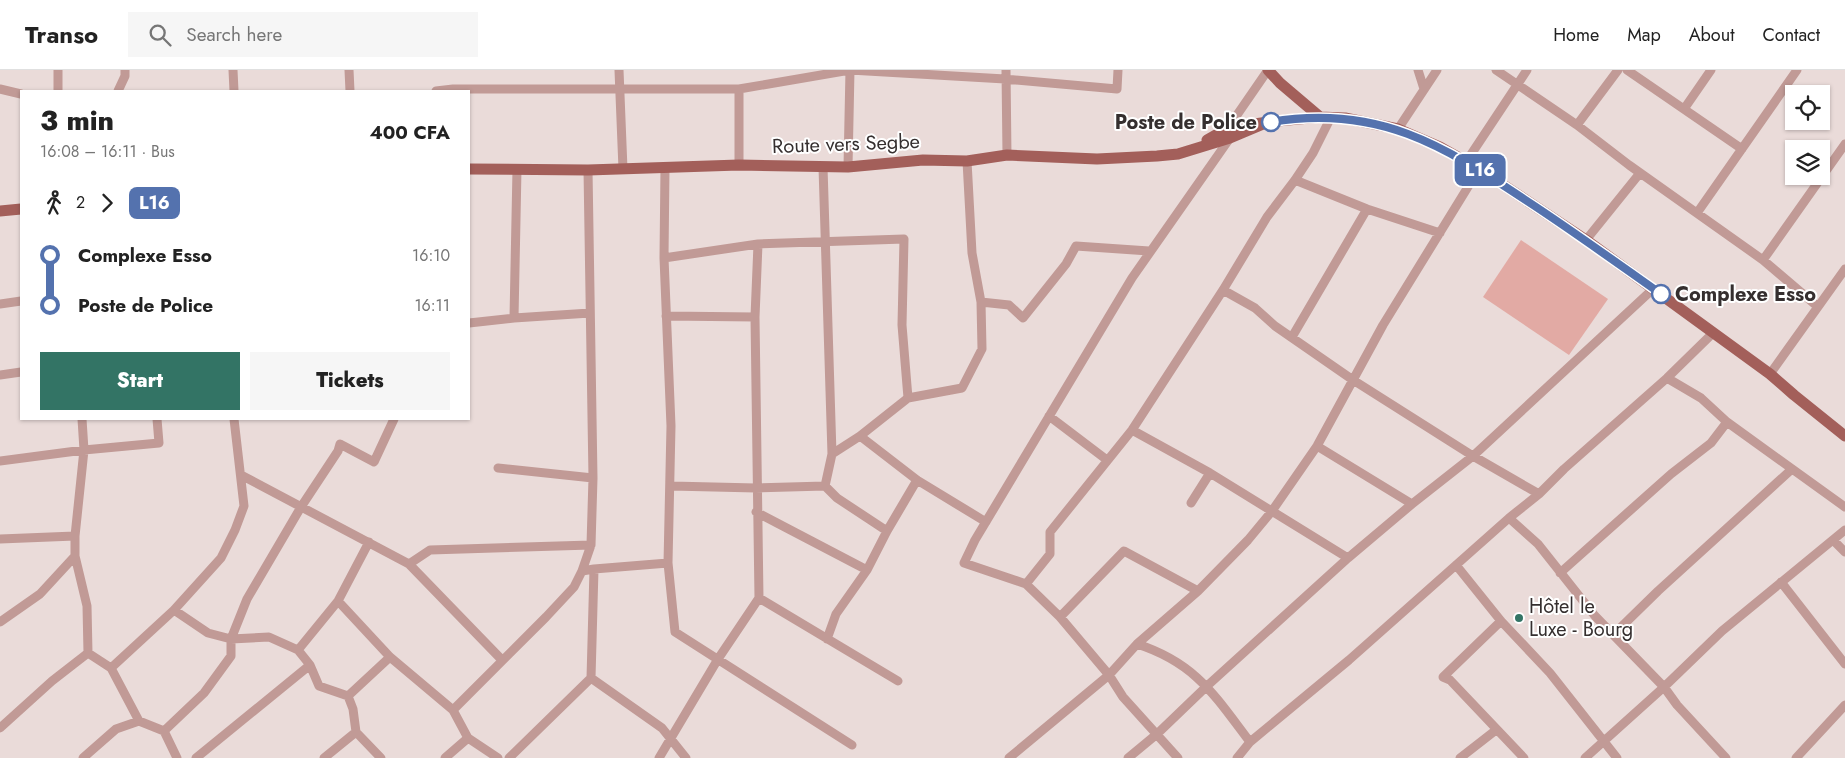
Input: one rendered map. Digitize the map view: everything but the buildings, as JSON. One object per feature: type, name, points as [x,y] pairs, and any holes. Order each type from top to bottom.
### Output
[{"type":"main road","points":[[1268,70],[1280,83],[1325,117]]},
{"type":"main road","name":"Route vers Segbe","points":[[470,169],[588,170],[739,165],[848,167],[923,160],[966,161],[1007,155],[1097,159],[1157,156],[1178,154],[1229,133],[1268,122],[1325,117],[1361,120],[1398,129],[1440,147],[1479,169],[1586,240],[1654,289],[1770,374],[1845,436]]},
{"type":"main road","points":[[0,211],[20,210]]},
{"type":"street","points":[[58,70],[58,90]]},
{"type":"street","points":[[118,90],[125,76],[125,70]]},
{"type":"street","points":[[233,70],[234,90]]},
{"type":"street","points":[[349,70],[350,90]]},
{"type":"street","points":[[619,70],[623,169]]},
{"type":"street","points":[[453,90],[739,89],[850,70],[1006,74],[1116,89],[1118,70]]},
{"type":"street","points":[[848,167],[850,70]]},
{"type":"street","points":[[1178,758],[1123,697],[1110,675],[1060,617],[1026,584],[964,563],[986,522],[1149,250],[1176,216],[1268,70]]},
{"type":"street","points":[[1418,70],[1424,89]]},
{"type":"street","points":[[1398,129],[1437,70]]},
{"type":"street","points":[[1496,70],[1578,125],[1640,173],[1763,260],[1817,306]]},
{"type":"street","points":[[1466,162],[1528,70]]},
{"type":"street","points":[[1578,125],[1618,70]]},
{"type":"street","points":[[1627,70],[1742,149]]},
{"type":"street","points":[[1684,109],[1711,70]]},
{"type":"street","points":[[1697,213],[1797,70]]},
{"type":"street","points":[[1006,74],[1007,155]]},
{"type":"street","points":[[0,89],[20,94]]},
{"type":"street","points":[[739,89],[739,165]]},
{"type":"street","points":[[1026,584],[1050,554],[1050,532],[1132,430],[1224,290],[1267,217],[1295,180],[1312,153],[1325,117]]},
{"type":"street","points":[[1763,260],[1845,144]]},
{"type":"street","points":[[832,454],[860,436],[908,398],[962,388],[982,349],[981,302],[972,253],[966,161]]},
{"type":"street","points":[[823,167],[827,241],[827,328],[830,352],[832,454],[825,486]]},
{"type":"street","points":[[665,168],[664,258],[671,416],[668,563],[676,632],[852,745]]},
{"type":"street","points":[[514,318],[516,169]]},
{"type":"street","points":[[1009,758],[1110,675],[1137,644],[1198,591],[1248,540],[1272,511],[1317,446],[1383,325],[1479,169]]},
{"type":"street","points":[[453,710],[574,587],[591,546],[593,478],[588,170]]},
{"type":"street","points":[[1586,240],[1640,173]]},
{"type":"street","points":[[1295,180],[1367,209],[1440,233]]},
{"type":"street","points":[[1292,337],[1367,209]]},
{"type":"street","points":[[664,258],[758,244],[904,239],[902,326],[908,398]]},
{"type":"street","points":[[659,758],[718,659],[758,598],[754,317],[758,244]]},
{"type":"street","points":[[981,302],[1009,305],[1023,318],[1066,264],[1076,246],[1149,250]]},
{"type":"street","points":[[1770,374],[1845,269]]},
{"type":"street","points":[[1128,758],[1157,734],[1348,558],[1412,504],[1474,456],[1654,289]]},
{"type":"street","points":[[1224,290],[1255,308],[1275,326],[1353,380],[1474,456],[1539,494]]},
{"type":"street","points":[[0,304],[20,301]]},
{"type":"street","points":[[470,323],[590,313]]},
{"type":"street","points":[[666,316],[754,317]]},
{"type":"street","points":[[1237,758],[1250,742],[1349,660],[1509,518],[1539,494],[1714,333]]},
{"type":"street","points":[[0,375],[20,372]]},
{"type":"street","points":[[1667,378],[1701,398],[1727,422],[1845,507]]},
{"type":"street","points":[[1049,416],[1107,460]]},
{"type":"street","points":[[82,420],[84,450],[75,536],[75,556],[87,606],[88,653]]},
{"type":"street","points":[[0,461],[159,443],[157,420]]},
{"type":"street","points":[[111,668],[174,610],[221,558],[236,530],[244,506],[234,420]]},
{"type":"street","points":[[164,731],[204,693],[231,656],[231,639],[247,599],[301,507],[338,451],[340,444],[374,462],[394,420]]},
{"type":"street","points":[[1560,573],[1671,474],[1711,443],[1727,422]]},
{"type":"street","points":[[1132,430],[1210,473],[1348,558]]},
{"type":"street","points":[[860,436],[917,480],[986,522]]},
{"type":"street","points":[[1317,446],[1412,504]]},
{"type":"street","points":[[498,468],[593,478]]},
{"type":"street","points":[[1614,634],[1658,591],[1792,469]]},
{"type":"street","points":[[1191,503],[1210,473]]},
{"type":"street","points":[[241,475],[409,564],[502,660]]},
{"type":"street","points":[[826,639],[836,614],[867,570],[917,480]]},
{"type":"street","points":[[671,486],[756,488],[825,486],[837,498],[887,531]]},
{"type":"street","points":[[756,512],[867,570]]},
{"type":"street","points":[[1509,518],[1538,544],[1594,616],[1614,634],[1664,688],[1677,706],[1726,758]]},
{"type":"street","points":[[1585,758],[1664,688],[1701,649],[1781,582],[1822,551],[1845,530]]},
{"type":"street","points":[[0,539],[75,536]]},
{"type":"street","points":[[1833,540],[1845,552]]},
{"type":"street","points":[[298,650],[338,601],[369,542]]},
{"type":"street","points":[[409,564],[430,550],[591,546]]},
{"type":"street","points":[[1060,617],[1124,551],[1198,591]]},
{"type":"street","points":[[0,622],[40,594],[75,556]]},
{"type":"street","points":[[582,571],[594,568],[668,563]]},
{"type":"street","points":[[1456,565],[1501,621],[1550,673],[1617,758]]},
{"type":"street","points":[[509,758],[591,678],[593,660],[594,568]]},
{"type":"street","points":[[1781,582],[1845,664]]},
{"type":"street","points":[[758,598],[898,680]]},
{"type":"street","points":[[338,601],[390,657],[453,710],[468,738],[498,758]]},
{"type":"street","points":[[174,610],[208,633],[231,639],[268,637],[298,650],[310,665],[319,686],[348,696],[353,709],[356,732],[381,758]]},
{"type":"street","points":[[1501,621],[1443,677],[1450,680],[1524,758]]},
{"type":"street","points":[[1137,644],[1158,651],[1189,670],[1207,686],[1250,742]]},
{"type":"street","points":[[88,653],[111,668],[139,721],[164,731],[177,758]]},
{"type":"street","points":[[0,728],[52,681],[88,653]]},
{"type":"street","points":[[348,696],[390,657]]},
{"type":"street","points":[[196,758],[310,665]]},
{"type":"street","points":[[591,678],[662,728],[686,758]]},
{"type":"street","points":[[1796,758],[1845,705]]},
{"type":"street","points":[[83,758],[116,729],[139,721]]},
{"type":"street","points":[[1460,758],[1496,730]]},
{"type":"street","points":[[324,758],[356,732]]},
{"type":"street","points":[[445,758],[468,738]]},
{"type":"shaded area","points":[[1521,240],[1608,299],[1569,355],[1483,297]]},
{"type":"bus line","name":"L16","points":[[1271,122],[1320,117],[1361,120],[1398,129],[1440,147],[1479,169],[1586,240],[1661,294]]},
{"type":"place","name":"Poste de Police","points":[[1271,122]]},
{"type":"place","name":"Complexe Esso","points":[[1661,294]]},
{"type":"place","name":"Hôtel le Luxe - Bourg","points":[[1519,618]]}]
